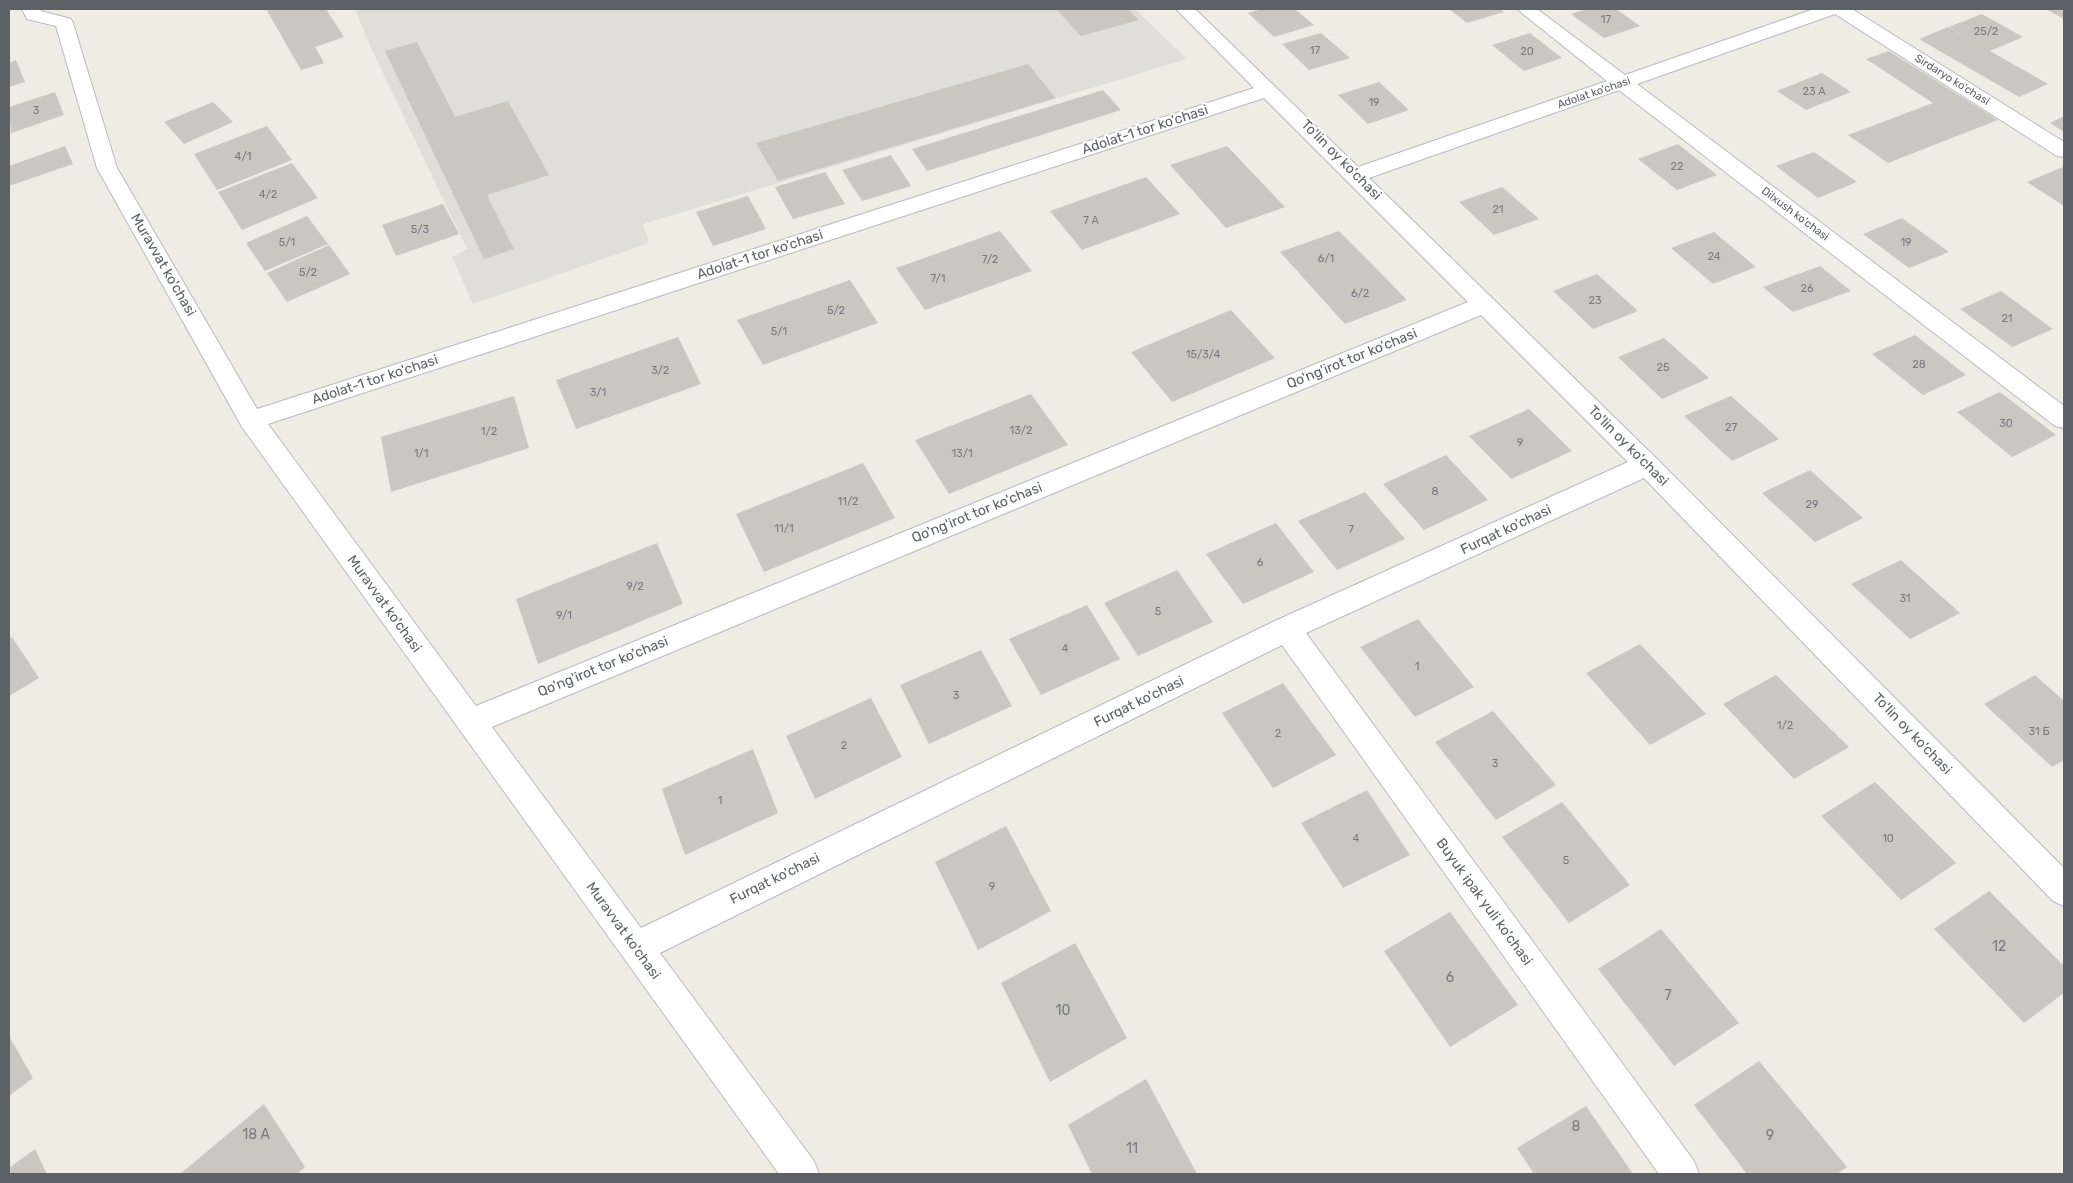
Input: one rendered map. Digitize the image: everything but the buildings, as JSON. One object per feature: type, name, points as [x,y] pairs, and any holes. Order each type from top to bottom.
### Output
[{"type":"street","name":"Muravvat ko'chasi","points":[[31,9],[33,14],[64,23],[107,168],[251,420],[801,1174]]},
{"type":"street","name":"To'lin oy ko'chasi","points":[[1185,9],[1356,175],[1648,465],[2064,890]]},
{"type":"street","name":"Dilxush ko'chasi","points":[[1526,9],[2064,419]]},
{"type":"street","name":"Adolat ko'chasi","points":[[1356,175],[1624,83],[1831,9]]},
{"type":"street","name":"Sirdaryo ko'chasi","points":[[1840,9],[2064,151]]},
{"type":"street","name":"Adolat-1 tor ko'chasi","points":[[251,420],[1269,90]]},
{"type":"street","name":"Qo'ng'irot tor ko'chasi","points":[[470,722],[1485,304]]},
{"type":"street","name":"Furqat ko'chasi","points":[[635,948],[1287,629],[1648,465]]},
{"type":"street","name":"Buyuk ipak yuli ko'chasi","points":[[1287,629],[1681,1174]]},
{"type":"shaded area","points":[[355,9],[1135,9],[1187,59],[643,224],[649,243],[473,304],[452,257],[467,249],[371,48]]}]
